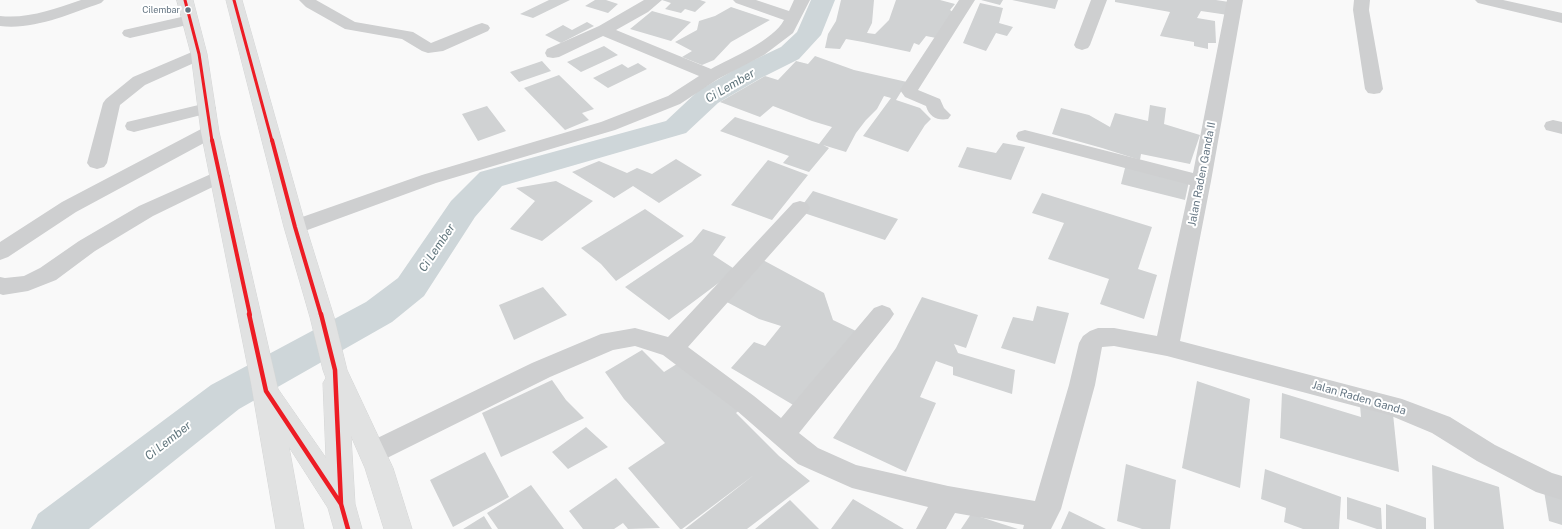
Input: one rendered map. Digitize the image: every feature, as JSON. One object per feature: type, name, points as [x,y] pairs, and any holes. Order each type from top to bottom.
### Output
[{"type":"highway","points":[[186,0],[199,54],[210,132],[265,387],[290,529]]},
{"type":"highway","points":[[234,0],[295,227],[334,363],[379,468],[398,529]]},
{"type":"highway","points":[[334,363],[344,516]]},
{"type":"highway","points":[[265,387],[344,516]]},
{"type":"street","points":[[0,21],[11,23],[27,21],[96,0]]},
{"type":"street","points":[[307,0],[311,4],[351,26],[407,35],[431,49],[437,48],[482,28]]},
{"type":"street","points":[[553,53],[604,31],[638,12],[654,0]]},
{"type":"street","points":[[740,0],[793,18]]},
{"type":"street","points":[[295,227],[436,177],[608,126],[674,100],[712,75],[758,51],[787,30],[802,0]]},
{"type":"street","points":[[942,115],[936,110],[934,103],[911,93],[909,90],[967,0]]},
{"type":"street","points":[[1082,45],[1099,0]]},
{"type":"street","name":"Jalan Raden Ganda II","points":[[1167,347],[1236,0]]},
{"type":"street","points":[[1362,0],[1361,10],[1374,89]]},
{"type":"street","points":[[1483,0],[1562,18]]},
{"type":"street","points":[[130,33],[190,20]]},
{"type":"street","points":[[604,31],[712,75]]},
{"type":"street","points":[[97,163],[112,103],[140,81],[199,54]]},
{"type":"street","points":[[134,126],[207,108]]},
{"type":"street","points":[[0,252],[69,207],[210,132]]},
{"type":"street","points":[[1025,136],[1201,180]]},
{"type":"street","points":[[0,285],[3,286],[28,283],[48,274],[87,246],[146,211],[220,176]]},
{"type":"street","points":[[672,348],[800,208]]},
{"type":"street","points":[[782,435],[882,314]]},
{"type":"street","name":"Jalan Raden Ganda","points":[[1040,522],[1047,509],[1080,393],[1091,343],[1098,336],[1114,336],[1167,347],[1393,406],[1441,425],[1486,453],[1546,483],[1562,488]]},
{"type":"street","points":[[372,453],[541,370],[609,341],[635,337],[653,341],[672,348],[746,403],[808,456],[852,476],[948,498],[1040,522]]},
{"type":"street","points":[[930,529],[948,498]]},
{"type":"building","points":[[549,0],[570,0],[533,18],[520,14]]},
{"type":"building","points":[[595,0],[606,0],[618,4],[608,13],[585,6]]},
{"type":"building","points":[[662,0],[700,0],[706,2],[695,12],[685,9],[681,13],[665,9],[671,3]]},
{"type":"building","points":[[841,0],[874,0],[872,23],[867,33],[875,34],[889,20],[896,0],[940,0],[955,4],[950,10],[953,12],[936,38],[926,36],[919,45],[914,43],[910,52],[846,39],[840,49],[825,48],[828,34],[836,21]]},
{"type":"building","points":[[981,0],[1003,0],[1000,5]]},
{"type":"building","points":[[1012,0],[1058,0],[1055,9]]},
{"type":"building","points":[[1115,0],[1216,0],[1229,2],[1228,15],[1201,11],[1197,18],[1215,21],[1216,43],[1208,43],[1208,49],[1194,46],[1194,42],[1160,36],[1170,12],[1115,2]]},
{"type":"building","points":[[980,3],[1003,8],[999,23],[1013,27],[1007,36],[996,33],[986,51],[963,43]]},
{"type":"building","points":[[731,7],[770,20],[731,42],[714,60],[702,65],[682,57],[692,51],[675,42],[697,30],[699,21],[715,16]]},
{"type":"building","points":[[652,11],[691,22],[671,41],[630,29]]},
{"type":"building","points":[[587,22],[594,26],[561,43],[545,35],[563,25],[572,30]]},
{"type":"building","points":[[604,46],[618,55],[581,72],[567,62]]},
{"type":"building","points":[[815,56],[854,70],[907,82],[896,100],[920,108],[931,119],[925,125],[908,152],[863,136],[891,98],[884,96],[877,109],[856,133],[846,152],[823,145],[829,148],[809,172],[783,163],[789,156],[720,131],[735,117],[819,144],[832,127],[773,106],[760,117],[720,102],[765,76],[778,80],[796,61],[808,64]]},
{"type":"building","points":[[542,61],[551,71],[519,82],[510,72]]},
{"type":"building","points":[[638,63],[647,69],[608,88],[593,78],[622,64],[628,68]]},
{"type":"building","points":[[559,75],[594,109],[582,113],[589,120],[565,130],[524,88]]},
{"type":"building","points":[[1150,105],[1166,108],[1164,124],[1200,135],[1190,164],[1141,154],[1140,160],[1052,134],[1061,108],[1089,115],[1110,127],[1115,113],[1148,121]]},
{"type":"building","points":[[487,106],[506,131],[478,141],[462,114]]},
{"type":"building","points":[[1003,143],[1025,147],[1011,180],[958,167],[967,147],[996,153]]},
{"type":"building","points":[[676,159],[702,175],[659,203],[633,186],[614,198],[572,172],[599,161],[627,173],[637,168],[652,174]]},
{"type":"building","points":[[768,160],[808,175],[772,220],[731,205]]},
{"type":"building","points":[[1126,164],[1189,181],[1185,200],[1121,184]]},
{"type":"building","points":[[556,181],[593,201],[542,241],[510,229],[535,201],[516,188]]},
{"type":"building","points":[[813,191],[898,219],[885,240],[798,211]]},
{"type":"building","points":[[1042,193],[1152,227],[1138,269],[1157,275],[1144,319],[1100,304],[1109,279],[1048,259],[1064,223],[1032,213]]},
{"type":"building","points":[[645,209],[684,236],[616,281],[601,264],[581,248]]},
{"type":"building","points":[[703,229],[726,237],[713,255],[736,270],[669,320],[625,287],[692,242]]},
{"type":"building","points":[[761,259],[824,293],[833,320],[856,331],[800,409],[731,368],[754,342],[765,346],[781,326],[759,319],[723,300]]},
{"type":"building","points":[[543,287],[567,315],[514,340],[499,305]]},
{"type":"building","points":[[922,297],[978,315],[966,348],[954,344],[958,353],[1015,370],[1012,394],[953,375],[953,367],[936,361],[920,397],[936,403],[906,472],[833,438],[896,348]]},
{"type":"building","points":[[1037,306],[1069,313],[1055,364],[1001,348],[1013,317],[1033,321]]},
{"type":"building","points":[[642,350],[664,372],[680,362],[741,409],[736,413],[779,456],[810,481],[747,529],[685,529],[754,475],[680,529],[628,468],[665,443],[624,399],[605,372]]},
{"type":"building","points":[[552,380],[566,400],[584,418],[501,457],[482,413]]},
{"type":"building","points":[[1197,381],[1250,399],[1240,488],[1182,468]]},
{"type":"building","points":[[1282,393],[1361,417],[1360,405],[1393,414],[1399,472],[1280,438]]},
{"type":"building","points":[[586,427],[608,447],[568,469],[552,452]]},
{"type":"building","points":[[485,452],[509,497],[453,527],[430,480]]},
{"type":"building","points":[[1126,464],[1176,480],[1170,529],[1142,529],[1117,521]]},
{"type":"building","points":[[1432,465],[1499,487],[1504,529],[1434,529]]},
{"type":"building","points":[[1265,469],[1341,497],[1339,529],[1303,529],[1284,522],[1286,508],[1261,499]]},
{"type":"building","points":[[616,478],[660,528],[628,529],[623,523],[614,529],[583,529],[569,511]]},
{"type":"building","points":[[531,485],[564,529],[498,529],[487,513]]},
{"type":"building","points":[[1543,485],[1562,491],[1562,525],[1549,521]]},
{"type":"building","points":[[1347,497],[1381,508],[1382,529],[1377,529],[1347,519]]},
{"type":"building","points":[[853,499],[904,529],[831,529]]},
{"type":"building","points":[[790,500],[819,529],[755,529]]},
{"type":"building","points":[[1386,504],[1426,518],[1426,529],[1386,529]]},
{"type":"building","points":[[1069,511],[1106,529],[1061,529]]},
{"type":"building","points":[[971,514],[1018,529],[961,529]]},
{"type":"building","points":[[484,516],[492,529],[463,529]]},
{"type":"waterway","name":"Ci Lember","points":[[54,529],[225,397],[379,312],[411,287],[463,209],[491,179],[676,127],[708,97],[751,72],[790,53],[808,35],[823,0]]},
{"type":"transit line","points":[[185,0],[199,54],[210,132],[266,391],[341,504]]},
{"type":"transit line","points":[[234,0],[295,227],[322,317],[335,370],[341,504],[348,529]]},
{"type":"place","name":"Cilembar","points":[[188,10]]}]
